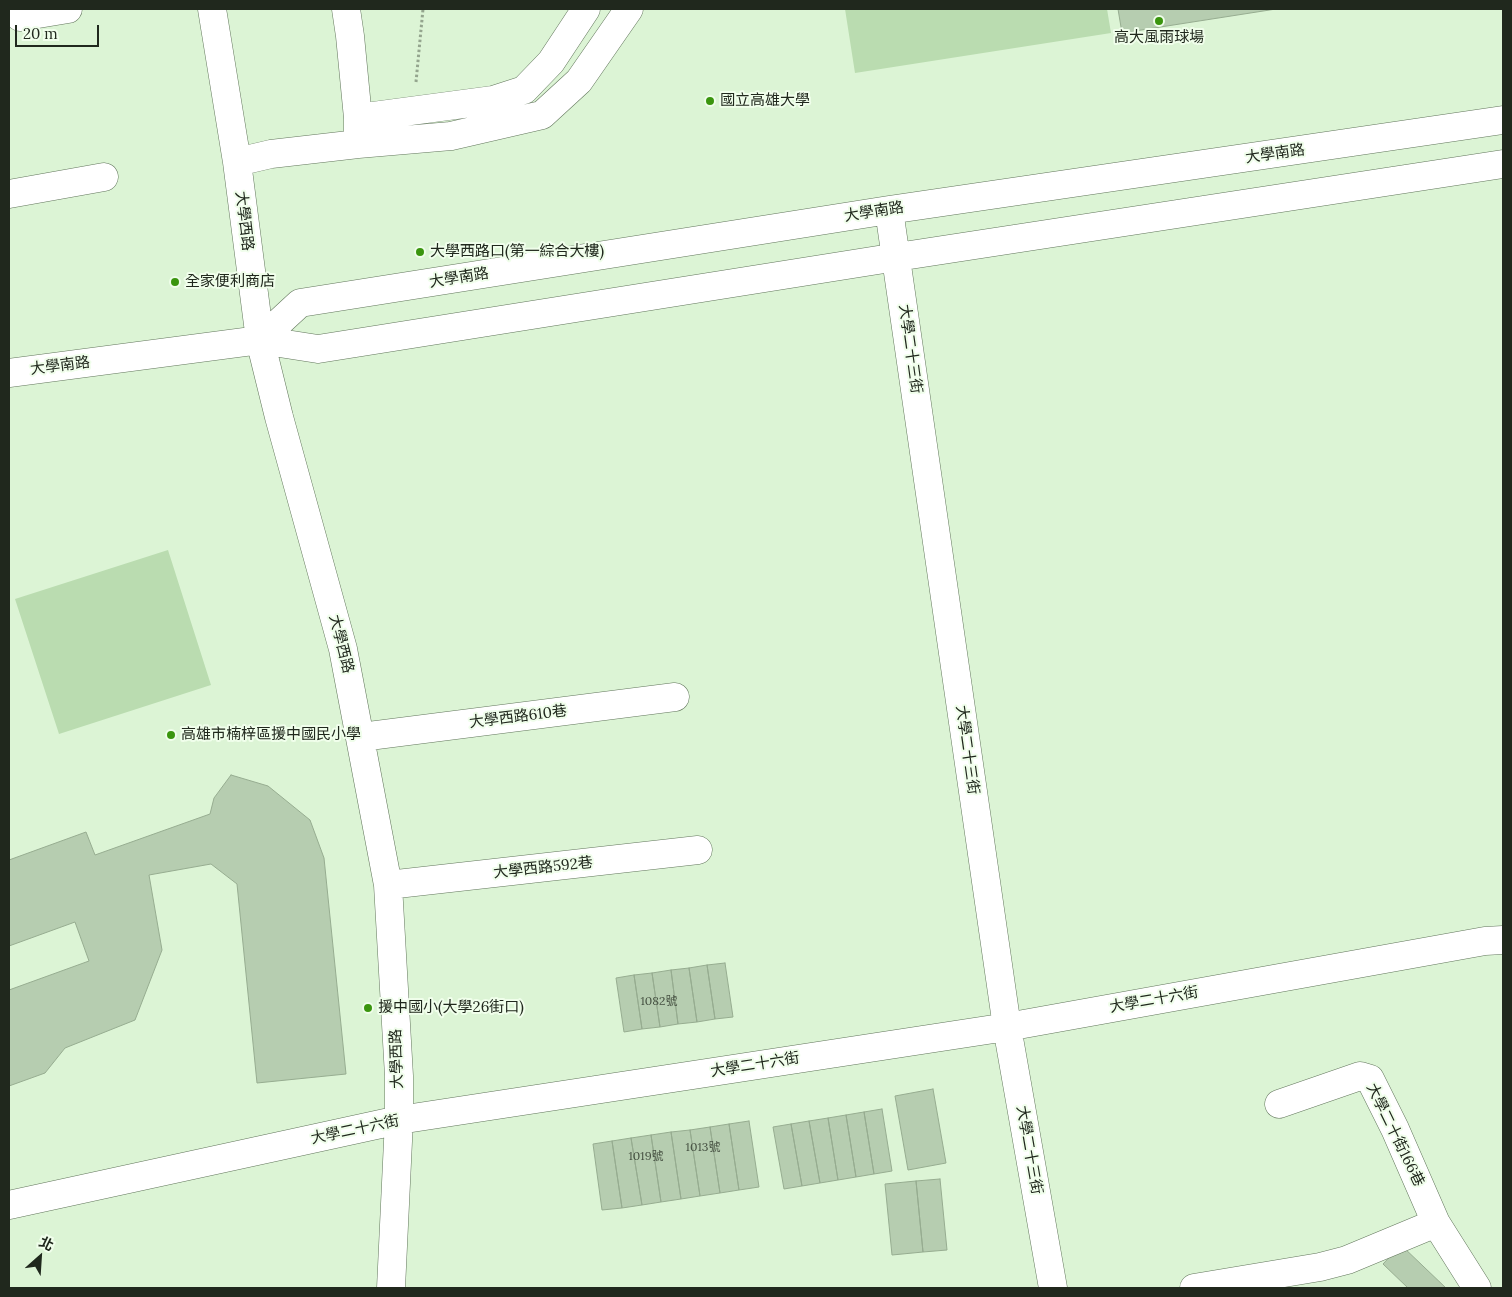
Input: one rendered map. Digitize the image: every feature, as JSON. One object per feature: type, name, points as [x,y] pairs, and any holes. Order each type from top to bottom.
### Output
[{"type":"street","points":[[20,17],[68,9]]},
{"type":"street","name":"大學西路","points":[[212,9],[236,162],[260,340],[279,417],[343,648],[388,885],[398,1050],[399,1120],[391,1288]]},
{"type":"street","points":[[346,9],[358,131]]},
{"type":"street","points":[[236,162],[358,131],[493,100],[524,90],[551,62],[586,9]]},
{"type":"street","points":[[358,131],[451,136],[542,115],[579,81],[629,9]]},
{"type":"street","name":"大學南路","points":[[260,340],[300,303],[889,210],[1503,120]]},
{"type":"street","name":"大學南路","points":[[9,373],[260,340],[318,349],[897,257],[1503,164]]},
{"type":"street","points":[[9,194],[104,177]]},
{"type":"street","name":"大學二十三街","points":[[889,210],[1007,1026],[1053,1288]]},
{"type":"street","name":"大學西路610巷","points":[[361,737],[675,696]]},
{"type":"street","name":"大學西路592巷","points":[[388,885],[698,850]]},
{"type":"street","name":"大學二十六街","points":[[9,1206],[399,1120],[1007,1026],[1485,941],[1503,940]]},
{"type":"street","name":"大學二十街166巷","points":[[1279,1104],[1360,1076],[1370,1079],[1395,1129],[1436,1222],[1478,1288]]},
{"type":"street","points":[[1204,1287],[1320,1267],[1347,1260],[1436,1222]]},
{"type":"path","points":[[415,90],[423,9]]},
{"type":"green space","points":[[845,9],[1107,9],[1111,33],[855,73]]},
{"type":"green space","points":[[168,550],[211,685],[59,734],[15,599]]},
{"type":"building","name":"高大風雨球場","points":[[1118,9],[1276,9],[1122,33]]},
{"type":"building","points":[[231,775],[268,786],[310,820],[324,858],[346,1074],[257,1083],[237,884],[211,864],[149,875],[162,950],[135,1020],[65,1048],[45,1073],[9,1086],[9,990],[89,961],[75,922],[9,946],[9,860],[86,832],[95,855],[210,814],[214,798]]},
{"type":"building","points":[[725,963],[733,1017],[715,1019],[707,965]]},
{"type":"building","points":[[707,965],[715,1019],[697,1022],[689,968]]},
{"type":"building","points":[[689,968],[697,1022],[678,1024],[671,970]]},
{"type":"building","points":[[671,970],[678,1024],[660,1027],[652,973]]},
{"type":"building","points":[[652,973],[660,1027],[642,1029],[634,975]]},
{"type":"building","points":[[634,975],[642,1029],[624,1032],[616,978]]},
{"type":"building","points":[[933,1089],[946,1163],[908,1170],[895,1096]]},
{"type":"building","points":[[882,1109],[892,1171],[874,1174],[864,1112]]},
{"type":"building","points":[[864,1112],[874,1174],[856,1177],[846,1115]]},
{"type":"building","points":[[846,1115],[856,1177],[838,1180],[828,1118]]},
{"type":"building","points":[[828,1118],[838,1180],[820,1183],[809,1121]]},
{"type":"building","points":[[749,1121],[759,1187],[739,1190],[729,1124]]},
{"type":"building","points":[[809,1121],[820,1183],[802,1186],[791,1124]]},
{"type":"building","points":[[729,1124],[739,1190],[720,1193],[710,1127]]},
{"type":"building","points":[[791,1124],[802,1186],[784,1189],[773,1127]]},
{"type":"building","points":[[710,1127],[720,1193],[700,1196],[690,1130]]},
{"type":"building","points":[[690,1130],[700,1196],[681,1199],[671,1132]]},
{"type":"building","points":[[671,1132],[681,1199],[661,1202],[651,1135]]},
{"type":"building","points":[[651,1135],[661,1202],[642,1205],[631,1138]]},
{"type":"building","points":[[631,1138],[642,1205],[622,1208],[612,1141]]},
{"type":"building","points":[[612,1141],[622,1208],[602,1210],[593,1144]]},
{"type":"building","points":[[940,1179],[947,1250],[923,1252],[916,1181]]},
{"type":"building","points":[[916,1181],[923,1252],[892,1255],[885,1184]]},
{"type":"building","points":[[1401,1245],[1446,1288],[1408,1288],[1383,1264]]},
{"type":"place","name":"高大風雨球場","points":[[1159,21]]},
{"type":"place","name":"國立高雄大學","points":[[710,101]]},
{"type":"place","name":"大學西路口(第一綜合大樓)","points":[[420,252]]},
{"type":"place","name":"全家便利商店","points":[[175,282]]},
{"type":"place","name":"高雄市楠梓區援中國民小學","points":[[171,735]]},
{"type":"place","name":"援中國小(大學26街口)","points":[[368,1008]]}]
